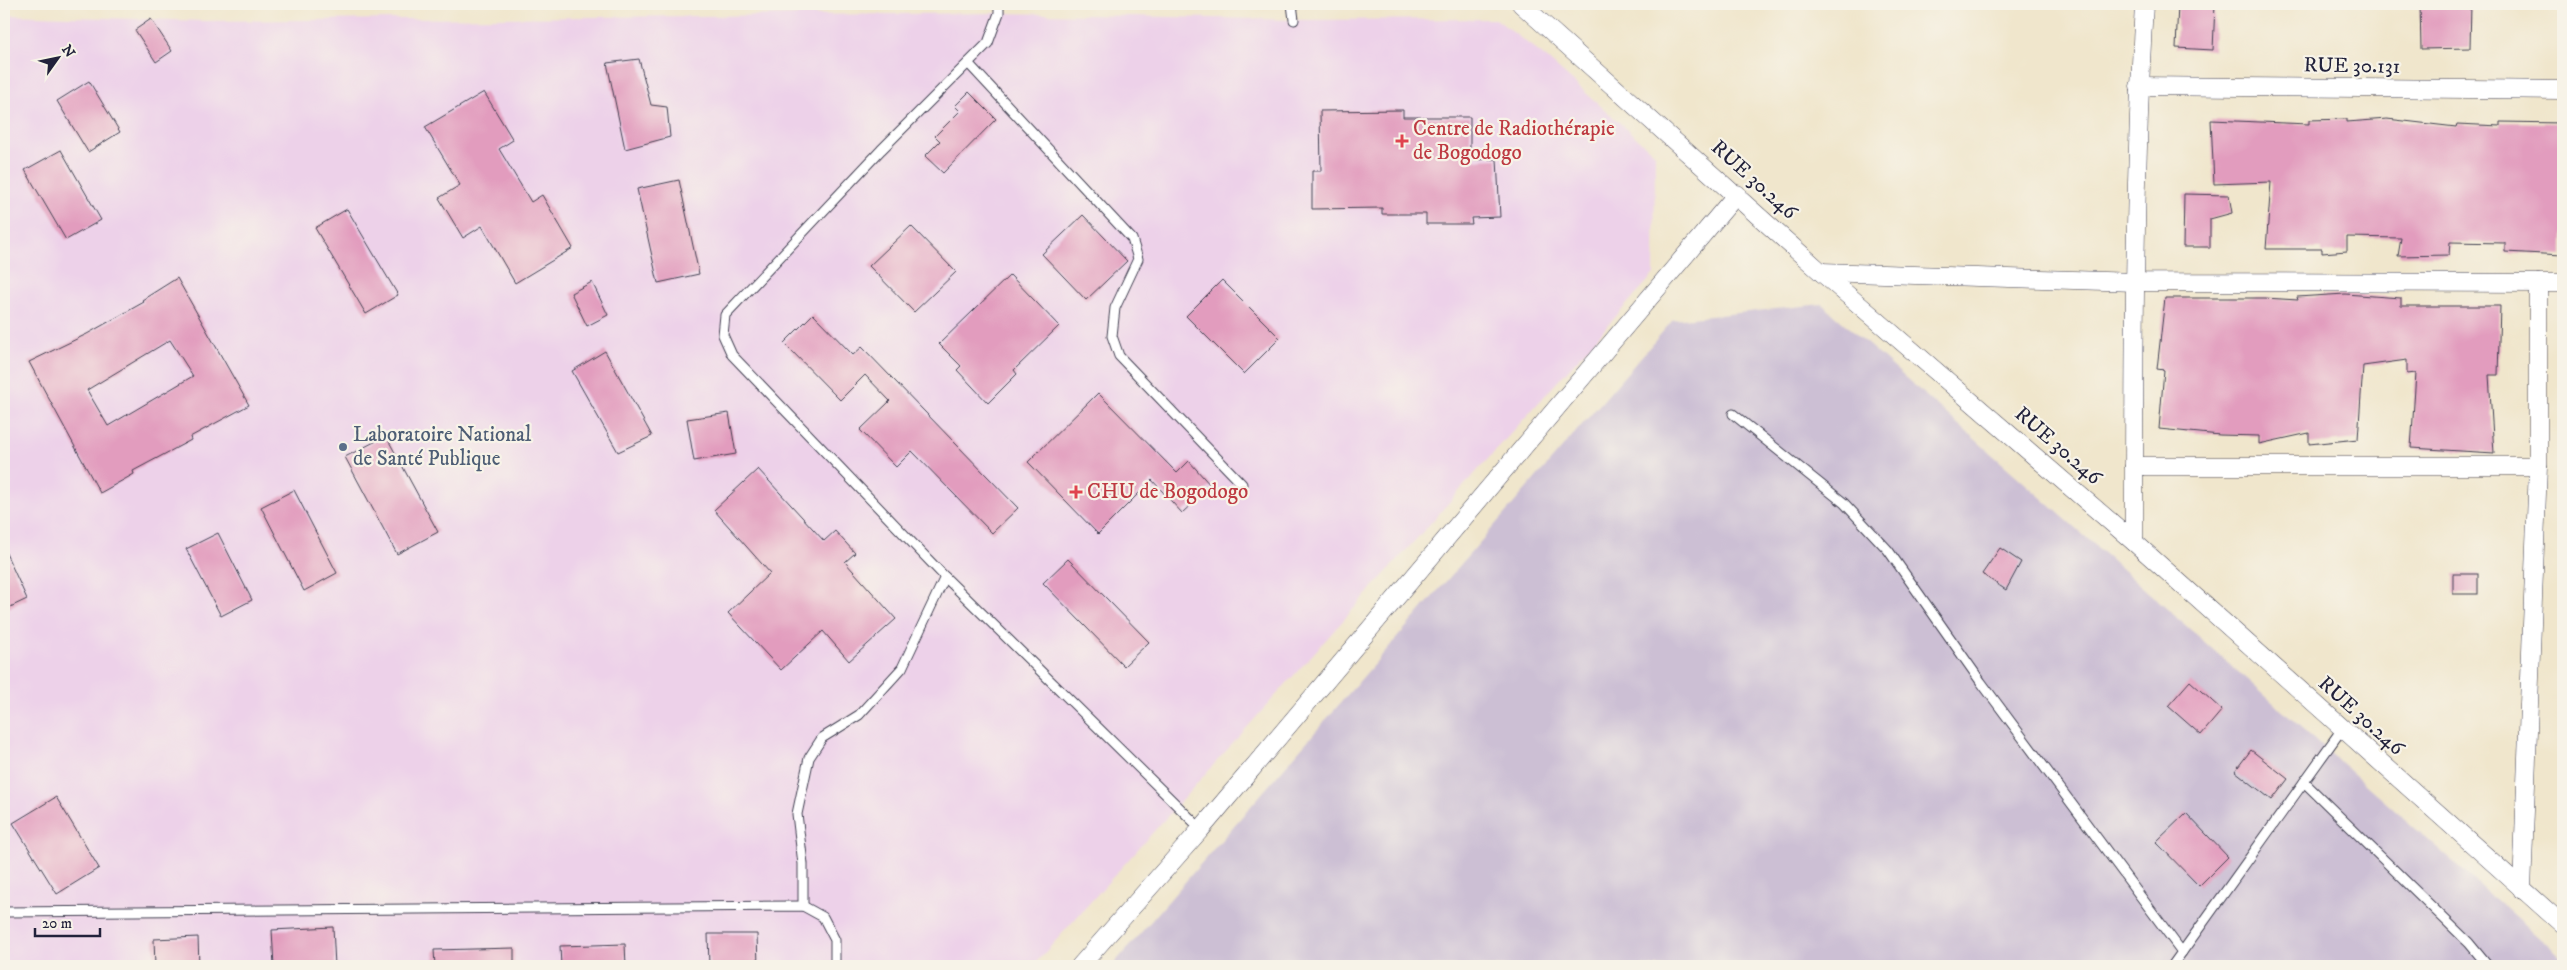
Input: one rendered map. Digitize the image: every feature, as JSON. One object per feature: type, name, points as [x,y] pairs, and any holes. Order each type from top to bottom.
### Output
[{"type":"street","name":"RUE 30.246","points":[[1522,4],[1737,194],[1821,272],[2134,542],[2563,925]]},
{"type":"street","points":[[2134,542],[2136,282],[2140,86],[2144,4]]},
{"type":"street","name":"RUE 30.131","points":[[2140,86],[2563,90]]},
{"type":"street","points":[[1080,966],[1201,829],[1737,194]]},
{"type":"street","points":[[1821,272],[2136,282],[2563,283]]},
{"type":"street","points":[[2522,890],[2538,466],[2538,282]]},
{"type":"street","points":[[2134,466],[2538,466]]},
{"type":"lane","points":[[999,4],[999,13],[988,43],[881,150],[725,315],[723,335],[732,355],[944,577],[1201,829]]},
{"type":"lane","points":[[1292,4],[1294,20]]},
{"type":"lane","points":[[968,63],[1132,239],[1138,259],[1115,308],[1112,336],[1119,356],[1242,484]]},
{"type":"lane","points":[[1733,414],[1844,503],[1888,550],[1981,682],[2182,952]]},
{"type":"lane","points":[[803,906],[803,864],[797,814],[809,758],[822,738],[859,715],[902,668],[944,577]]},
{"type":"lane","points":[[2172,966],[2342,729]]},
{"type":"lane","points":[[2304,782],[2470,943],[2488,966]]},
{"type":"lane","points":[[4,912],[803,906],[823,917],[835,940],[835,966]]},
{"type":"shaded area","points":[[999,13],[1294,20],[1496,19],[1544,56],[1655,154],[1654,274],[1033,966],[4,966],[4,15],[205,21]]},
{"type":"shaded area","points":[[1822,304],[2563,959],[2563,966],[1112,966],[1673,320]]},
{"type":"building","points":[[2178,4],[2215,4],[2213,50],[2176,48]]},
{"type":"building","points":[[2420,4],[2471,4],[2470,48],[2421,49]]},
{"type":"building","points":[[151,19],[172,51],[156,62],[135,30]]},
{"type":"building","points":[[639,59],[651,105],[667,107],[670,137],[625,149],[607,63]]},
{"type":"building","points":[[89,81],[120,132],[88,152],[57,101]]},
{"type":"building","points":[[484,92],[513,140],[499,149],[531,202],[542,195],[573,248],[515,283],[482,226],[463,238],[439,198],[460,185],[425,127]]},
{"type":"building","points":[[969,92],[996,119],[943,173],[925,156],[940,141],[935,136],[960,111],[955,106]]},
{"type":"building","points":[[1403,110],[1403,117],[1470,117],[1470,160],[1497,159],[1500,217],[1471,218],[1472,224],[1426,224],[1426,214],[1382,214],[1382,208],[1312,209],[1312,171],[1321,171],[1320,111]]},
{"type":"building","points":[[2347,119],[2347,122],[2387,119],[2456,127],[2457,124],[2500,126],[2500,122],[2563,123],[2563,255],[2505,252],[2505,243],[2450,242],[2449,255],[2398,256],[2401,238],[2347,237],[2347,251],[2322,253],[2322,249],[2266,249],[2271,182],[2214,184],[2211,120],[2309,124],[2309,120]]},
{"type":"building","points":[[61,150],[101,220],[66,240],[25,170]]},
{"type":"building","points":[[679,180],[699,274],[658,283],[637,189]]},
{"type":"building","points":[[2184,194],[2229,195],[2232,213],[2210,219],[2210,247],[2183,247]]},
{"type":"building","points":[[347,209],[398,295],[366,314],[315,228]]},
{"type":"building","points":[[1083,215],[1127,261],[1086,300],[1042,254]]},
{"type":"building","points":[[911,226],[956,272],[914,312],[869,266]]},
{"type":"building","points":[[1010,275],[1059,326],[1014,370],[1017,374],[988,403],[957,370],[961,366],[939,344]]},
{"type":"building","points":[[177,278],[249,405],[190,437],[191,440],[133,471],[134,474],[100,493],[29,362],[87,334],[144,302],[142,300]],"holes":[[[170,340],[193,376],[108,426],[87,390]]]},
{"type":"building","points":[[1222,280],[1280,338],[1244,374],[1186,316]]},
{"type":"building","points":[[592,282],[608,315],[587,326],[571,293]]},
{"type":"building","points":[[2345,294],[2401,298],[2401,306],[2500,306],[2498,375],[2489,375],[2494,453],[2411,448],[2416,373],[2407,374],[2407,360],[2363,366],[2358,439],[2309,444],[2309,433],[2259,444],[2259,436],[2220,435],[2159,429],[2164,370],[2157,369],[2165,298],[2265,298],[2298,300],[2297,297]]},
{"type":"building","points":[[813,314],[853,355],[862,347],[1018,508],[992,533],[912,451],[896,467],[860,430],[890,401],[865,375],[840,400],[784,343]]},
{"type":"building","points":[[605,351],[652,436],[618,452],[572,371]]},
{"type":"building","points":[[1098,393],[1177,473],[1189,461],[1211,486],[1182,513],[1152,480],[1098,534],[1028,462]]},
{"type":"building","points":[[729,413],[736,454],[694,461],[687,419]]},
{"type":"building","points":[[386,436],[438,532],[397,554],[345,457]]},
{"type":"building","points":[[758,469],[824,541],[835,531],[855,553],[845,562],[896,619],[849,661],[823,631],[781,670],[728,613],[770,573],[714,510]]},
{"type":"building","points":[[294,490],[337,573],[304,591],[261,507]]},
{"type":"building","points":[[218,533],[252,600],[221,616],[186,549]]},
{"type":"building","points":[[2000,548],[2021,562],[2006,590],[1982,574]]},
{"type":"building","points":[[4,549],[27,599],[4,610]]},
{"type":"building","points":[[1068,559],[1149,642],[1124,666],[1043,583]]},
{"type":"building","points":[[2453,574],[2478,574],[2478,594],[2453,594]]},
{"type":"building","points":[[2190,681],[2222,710],[2201,735],[2168,706]]},
{"type":"building","points":[[2251,750],[2288,779],[2272,800],[2235,771]]},
{"type":"building","points":[[56,797],[99,868],[57,894],[13,823]]},
{"type":"building","points":[[2186,813],[2228,857],[2199,886],[2156,842]]},
{"type":"building","points":[[333,927],[335,966],[274,966],[272,930]]},
{"type":"building","points":[[708,934],[757,934],[758,966],[709,966]]},
{"type":"building","points":[[198,937],[199,966],[155,966],[154,939]]},
{"type":"building","points":[[625,944],[626,966],[561,966],[560,946]]},
{"type":"building","points":[[514,948],[514,966],[435,966],[434,950]]},
{"type":"place","name":"Centre de Radiothérapie de Bogodogo","points":[[1402,141]]},
{"type":"place","name":"Laboratoire National de Santé Publique","points":[[343,447]]},
{"type":"place","name":"CHU de Bogodogo","points":[[1076,492]]}]
